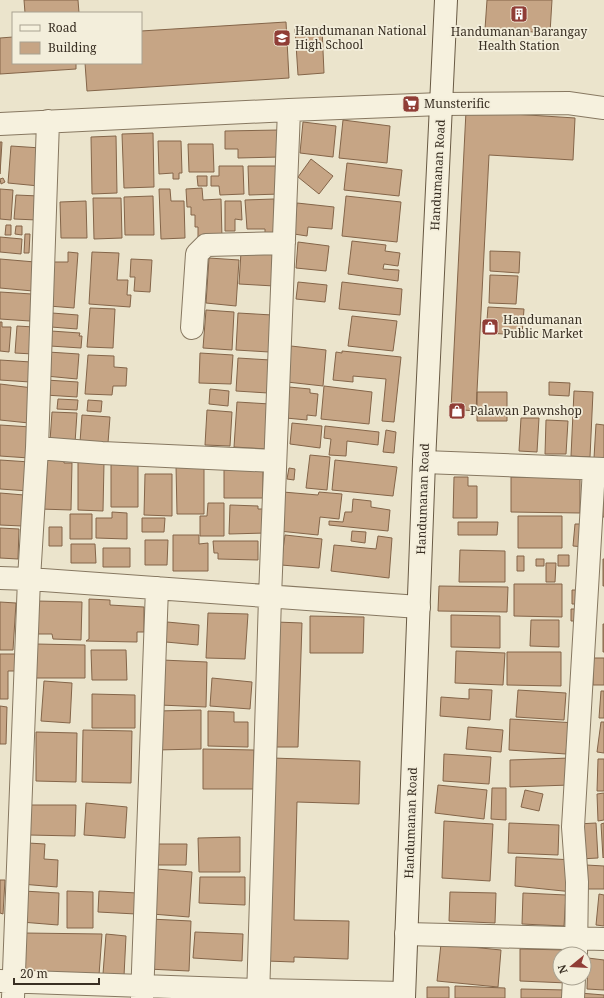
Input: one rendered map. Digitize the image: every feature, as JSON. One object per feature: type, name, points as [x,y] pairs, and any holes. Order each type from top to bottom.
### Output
[{"type":"street","name":"Handumanan Road","points":[[404,995],[424,462],[446,0]]},
{"type":"street","points":[[0,124],[441,104],[568,103],[604,108]]},
{"type":"street","points":[[258,994],[270,597],[289,110]]},
{"type":"street","points":[[48,121],[37,448],[9,987],[142,992],[404,995]]},
{"type":"street","points":[[192,328],[197,254],[206,245],[284,243]]},
{"type":"street","points":[[37,448],[102,453],[275,461]]},
{"type":"street","points":[[424,462],[599,469],[573,827],[577,882],[576,946]]},
{"type":"street","points":[[0,578],[419,607]]},
{"type":"street","points":[[142,992],[157,588]]},
{"type":"street","points":[[406,934],[576,946],[604,939]]},
{"type":"street","points":[[573,998],[574,986]]},
{"type":"building","points":[[24,0],[78,0],[79,12],[25,12]]},
{"type":"building","name":"Handumanan Barangay Health Station","points":[[487,0],[552,0],[550,33],[485,29]]},
{"type":"building","points":[[286,22],[289,78],[87,91],[85,64],[142,64],[142,31]]},
{"type":"building","points":[[322,28],[324,73],[298,75],[295,29]]},
{"type":"building","points":[[12,37],[12,64],[76,64],[76,69],[0,74],[0,38]]},
{"type":"building","points":[[466,111],[575,118],[573,160],[489,155],[476,411],[451,409]]},
{"type":"building","points":[[343,120],[390,126],[387,163],[339,158]]},
{"type":"building","points":[[303,122],[336,126],[333,157],[300,153]]},
{"type":"building","points":[[279,130],[280,157],[238,158],[238,149],[225,149],[225,131]]},
{"type":"building","points":[[153,133],[154,187],[124,188],[122,134]]},
{"type":"building","points":[[116,136],[117,193],[92,194],[91,137]]},
{"type":"building","points":[[158,141],[181,141],[182,173],[179,173],[179,179],[173,179],[173,173],[159,174]]},
{"type":"building","points":[[0,142],[2,142],[0,174]]},
{"type":"building","points":[[188,144],[213,144],[214,172],[189,172]]},
{"type":"building","points":[[11,146],[41,148],[39,186],[8,183]]},
{"type":"building","points":[[311,159],[333,176],[319,194],[298,177]]},
{"type":"building","points":[[347,163],[402,170],[399,196],[344,190]]},
{"type":"building","points":[[219,166],[243,166],[244,194],[220,195],[219,186],[211,186],[211,176],[219,176]]},
{"type":"building","points":[[248,166],[279,166],[280,194],[249,195]]},
{"type":"building","points":[[197,176],[207,176],[207,186],[198,186]]},
{"type":"building","points":[[3,178],[5,182],[1,184],[0,179]]},
{"type":"building","points":[[202,188],[203,200],[221,199],[222,238],[198,239],[198,227],[195,227],[195,215],[191,215],[191,207],[187,207],[186,189]]},
{"type":"building","points":[[0,189],[13,190],[11,220],[0,219]]},
{"type":"building","points":[[159,189],[170,189],[171,201],[184,201],[185,238],[161,239]]},
{"type":"building","points":[[16,195],[39,196],[37,220],[14,219]]},
{"type":"building","points":[[153,196],[154,235],[125,235],[124,197]]},
{"type":"building","points":[[346,196],[401,202],[397,242],[342,236]]},
{"type":"building","points":[[93,198],[121,198],[122,238],[94,239]]},
{"type":"building","points":[[274,199],[275,237],[265,237],[265,229],[247,229],[245,200]]},
{"type":"building","points":[[86,201],[87,238],[61,238],[60,202]]},
{"type":"building","points":[[225,201],[241,201],[242,220],[235,219],[235,231],[225,231]]},
{"type":"building","points":[[297,203],[334,207],[332,229],[308,227],[307,236],[294,234]]},
{"type":"building","points":[[6,225],[11,225],[11,235],[5,235]]},
{"type":"building","points":[[16,226],[22,226],[22,235],[15,234]]},
{"type":"building","points":[[25,234],[30,234],[29,253],[24,253]]},
{"type":"building","points":[[0,237],[22,239],[21,254],[0,252]]},
{"type":"building","points":[[352,241],[386,245],[385,251],[400,253],[398,266],[384,264],[383,269],[399,270],[398,281],[348,274]]},
{"type":"building","points":[[298,242],[329,246],[326,271],[296,268]]},
{"type":"building","points":[[490,251],[520,252],[519,273],[490,271]]},
{"type":"building","points":[[68,252],[78,253],[74,308],[49,306],[52,262],[68,262]]},
{"type":"building","points":[[92,252],[119,253],[117,280],[128,280],[127,295],[131,295],[130,307],[89,304]]},
{"type":"building","points":[[241,252],[276,254],[274,286],[239,284]]},
{"type":"building","points":[[209,258],[239,260],[236,306],[206,303]]},
{"type":"building","points":[[0,259],[35,262],[33,291],[0,288]]},
{"type":"building","points":[[131,259],[152,260],[150,292],[134,291],[135,277],[130,277]]},
{"type":"building","points":[[490,275],[518,276],[516,304],[489,303]]},
{"type":"building","points":[[298,282],[327,285],[325,302],[296,299]]},
{"type":"building","points":[[342,282],[402,289],[400,315],[339,309]]},
{"type":"building","points":[[0,292],[32,294],[30,321],[0,319]]},
{"type":"building","points":[[488,307],[524,309],[522,335],[486,333]]},
{"type":"building","points":[[90,308],[115,309],[113,348],[87,347]]},
{"type":"building","points":[[206,310],[234,312],[232,350],[203,348]]},
{"type":"building","points":[[52,313],[78,315],[77,329],[51,327]]},
{"type":"building","points":[[238,313],[272,315],[269,352],[236,350]]},
{"type":"building","points":[[352,316],[397,321],[393,351],[348,346]]},
{"type":"building","points":[[0,322],[2,322],[2,327],[11,327],[9,352],[0,351]]},
{"type":"building","points":[[17,326],[34,327],[33,354],[15,353]]},
{"type":"building","points":[[51,331],[80,333],[79,336],[82,336],[81,348],[50,346]]},
{"type":"building","points":[[291,346],[326,350],[323,386],[287,382]]},
{"type":"building","points":[[342,351],[401,357],[394,422],[382,421],[386,379],[353,376],[353,382],[333,380],[336,352],[342,353]]},
{"type":"building","points":[[48,352],[79,354],[77,379],[46,376]]},
{"type":"building","points":[[200,353],[233,355],[231,384],[199,383]]},
{"type":"building","points":[[88,355],[114,356],[114,367],[127,368],[126,386],[113,386],[112,395],[85,394]]},
{"type":"building","points":[[238,358],[270,360],[268,393],[236,391]]},
{"type":"building","points":[[0,360],[31,362],[30,382],[0,380]]},
{"type":"building","points":[[46,380],[78,382],[77,397],[45,395]]},
{"type":"building","points":[[549,382],[570,383],[569,396],[549,395]]},
{"type":"building","points":[[0,384],[33,388],[29,423],[0,420]]},
{"type":"building","points":[[324,386],[372,392],[369,424],[321,419]]},
{"type":"building","points":[[289,387],[310,389],[310,393],[318,394],[316,416],[307,415],[307,420],[286,418]]},
{"type":"building","points":[[210,389],[229,391],[228,406],[209,404]]},
{"type":"building","points":[[574,391],[593,392],[590,457],[571,456]]},
{"type":"building","points":[[477,392],[507,392],[507,421],[477,421]]},
{"type":"building","points":[[58,399],[78,400],[77,410],[57,409]]},
{"type":"building","points":[[88,400],[102,401],[101,412],[87,411]]},
{"type":"building","points":[[237,402],[270,404],[267,449],[234,447]]},
{"type":"building","points":[[207,410],[232,412],[230,446],[205,445]]},
{"type":"building","points":[[52,412],[77,413],[75,443],[50,441]]},
{"type":"building","points":[[82,415],[110,417],[108,443],[80,442]]},
{"type":"building","points":[[521,418],[539,418],[537,452],[519,451]]},
{"type":"building","points":[[546,420],[568,421],[566,454],[545,454]]},
{"type":"building","points":[[292,423],[322,426],[320,448],[290,444]]},
{"type":"building","points":[[596,424],[604,425],[604,459],[594,458]]},
{"type":"building","points":[[0,425],[31,427],[29,458],[0,456]]},
{"type":"building","points":[[325,426],[379,432],[378,445],[347,441],[346,456],[329,455],[331,439],[324,438]]},
{"type":"building","points":[[386,430],[396,432],[394,453],[383,452]]},
{"type":"building","points":[[46,455],[64,455],[64,463],[72,463],[71,510],[40,509]]},
{"type":"building","points":[[310,455],[330,457],[327,490],[306,488]]},
{"type":"building","points":[[0,460],[30,462],[29,491],[0,489]]},
{"type":"building","points":[[335,460],[397,467],[393,496],[332,490]]},
{"type":"building","points":[[78,462],[104,463],[103,511],[78,510]]},
{"type":"building","points":[[111,464],[138,465],[138,507],[111,507]]},
{"type":"building","points":[[176,466],[204,466],[204,514],[177,514]]},
{"type":"building","points":[[289,468],[295,469],[294,480],[287,479]]},
{"type":"building","points":[[224,470],[263,470],[263,498],[224,498]]},
{"type":"building","points":[[145,474],[172,474],[172,516],[144,515]]},
{"type":"building","points":[[454,477],[468,477],[468,486],[477,486],[477,518],[453,518]]},
{"type":"building","points":[[511,477],[580,478],[580,513],[511,512]]},
{"type":"building","points":[[604,482],[604,517],[600,517]]},
{"type":"building","points":[[283,492],[318,495],[319,492],[342,494],[339,519],[320,517],[318,535],[279,531]]},
{"type":"building","points":[[0,493],[24,495],[22,526],[0,525]]},
{"type":"building","points":[[353,499],[371,501],[371,507],[390,510],[388,531],[329,525],[329,521],[343,522],[345,512],[352,512]]},
{"type":"building","points":[[208,503],[224,503],[224,536],[200,536],[200,516],[207,516]]},
{"type":"building","points":[[230,505],[258,506],[258,509],[266,509],[266,533],[229,534]]},
{"type":"building","points":[[112,512],[127,513],[127,539],[96,538],[96,518],[112,518]]},
{"type":"building","points":[[70,514],[92,514],[92,539],[70,539]]},
{"type":"building","points":[[518,516],[562,516],[562,548],[518,548]]},
{"type":"building","points":[[142,518],[165,518],[164,532],[142,532]]},
{"type":"building","points":[[458,522],[498,522],[497,535],[458,535]]},
{"type":"building","points":[[575,524],[586,524],[585,547],[573,546]]},
{"type":"building","points":[[49,527],[62,527],[62,546],[49,546]]},
{"type":"building","points":[[0,528],[19,529],[18,559],[0,558]]},
{"type":"building","points":[[352,531],[366,532],[365,543],[351,541]]},
{"type":"building","points":[[173,535],[199,535],[199,544],[208,543],[208,571],[173,571]]},
{"type":"building","points":[[285,535],[322,539],[319,568],[281,565]]},
{"type":"building","points":[[378,536],[392,538],[389,578],[331,571],[334,545],[376,549]]},
{"type":"building","points":[[145,540],[168,540],[167,565],[145,565]]},
{"type":"building","points":[[213,541],[258,541],[258,560],[218,559],[218,553],[214,553]]},
{"type":"building","points":[[71,544],[95,544],[96,563],[71,563]]},
{"type":"building","points":[[103,548],[130,548],[130,567],[103,567]]},
{"type":"building","points":[[460,550],[505,551],[505,582],[459,582]]},
{"type":"building","points":[[558,555],[569,555],[569,566],[558,566]]},
{"type":"building","points":[[517,556],[524,556],[524,571],[517,571]]},
{"type":"building","points":[[536,559],[544,559],[544,566],[536,566]]},
{"type":"building","points":[[604,559],[604,586],[603,586]]},
{"type":"building","points":[[546,563],[556,563],[555,582],[546,582]]},
{"type":"building","points":[[514,584],[562,584],[562,617],[514,616]]},
{"type":"building","points":[[439,586],[508,587],[507,612],[438,611]]},
{"type":"building","points":[[572,590],[581,590],[581,604],[572,604]]},
{"type":"building","points":[[89,599],[110,600],[110,605],[144,607],[144,632],[137,632],[137,642],[86,641],[89,639]]},
{"type":"building","points":[[37,601],[82,602],[81,640],[53,639],[52,634],[36,634]]},
{"type":"building","points":[[0,602],[16,603],[13,650],[0,650]]},
{"type":"building","points":[[571,609],[579,609],[579,621],[571,621]]},
{"type":"building","points":[[208,613],[248,614],[245,659],[206,658]]},
{"type":"building","points":[[451,615],[500,616],[500,648],[451,647]]},
{"type":"building","points":[[310,616],[364,617],[363,653],[310,653]]},
{"type":"building","points":[[531,620],[559,620],[559,647],[530,646]]},
{"type":"building","points":[[167,622],[199,625],[198,645],[166,642]]},
{"type":"building","points":[[276,622],[302,623],[298,747],[273,747]]},
{"type":"building","points":[[604,624],[604,652],[603,652]]},
{"type":"building","points":[[36,644],[85,645],[85,678],[35,678]]},
{"type":"building","points":[[91,650],[126,650],[127,680],[92,680]]},
{"type":"building","points":[[456,651],[505,653],[503,685],[455,683]]},
{"type":"building","points":[[507,652],[561,652],[561,686],[507,685]]},
{"type":"building","points":[[0,654],[15,654],[15,671],[8,671],[8,699],[0,699]]},
{"type":"building","points":[[593,658],[604,658],[604,685],[593,685]]},
{"type":"building","points":[[162,660],[207,662],[206,707],[160,705]]},
{"type":"building","points":[[212,678],[252,682],[250,709],[210,706]]},
{"type":"building","points":[[44,681],[72,683],[70,723],[41,721]]},
{"type":"building","points":[[469,689],[492,690],[490,720],[440,716],[441,697],[469,699]]},
{"type":"building","points":[[518,690],[566,693],[564,720],[516,717]]},
{"type":"building","points":[[601,691],[604,691],[604,718],[599,718]]},
{"type":"building","points":[[92,694],[135,695],[135,728],[92,728]]},
{"type":"building","points":[[0,706],[7,707],[6,744],[0,744]]},
{"type":"building","points":[[201,710],[201,749],[156,750],[157,711]]},
{"type":"building","points":[[208,711],[234,712],[234,722],[248,722],[248,747],[208,746]]},
{"type":"building","points":[[510,719],[576,723],[567,741],[566,754],[509,750]]},
{"type":"building","points":[[601,722],[604,722],[604,753],[597,752]]},
{"type":"building","points":[[468,727],[503,730],[501,752],[466,749]]},
{"type":"building","points":[[83,730],[132,731],[131,783],[82,782]]},
{"type":"building","points":[[36,732],[77,733],[76,782],[36,781]]},
{"type":"building","points":[[203,749],[254,750],[254,789],[203,789]]},
{"type":"building","points":[[444,754],[491,757],[489,784],[443,781]]},
{"type":"building","points":[[272,758],[360,761],[359,804],[297,802],[294,920],[349,921],[348,959],[294,957],[294,962],[267,961]]},
{"type":"building","points":[[570,758],[570,785],[510,787],[510,760]]},
{"type":"building","points":[[598,759],[604,759],[604,791],[597,791]]},
{"type":"building","points":[[438,785],[487,790],[484,819],[435,813]]},
{"type":"building","points":[[492,788],[506,788],[506,820],[491,819]]},
{"type":"building","points":[[525,790],[543,794],[539,811],[521,807]]},
{"type":"building","points":[[604,793],[604,820],[598,821],[597,794]]},
{"type":"building","points":[[86,803],[127,807],[125,838],[84,835]]},
{"type":"building","points":[[30,805],[76,805],[75,836],[29,835]]},
{"type":"building","points":[[444,821],[493,824],[490,881],[442,878]]},
{"type":"building","points":[[509,823],[559,825],[558,855],[508,853]]},
{"type":"building","points":[[596,823],[598,858],[579,859],[577,824]]},
{"type":"building","points":[[604,823],[604,857],[603,858],[601,824]]},
{"type":"building","points":[[240,837],[240,872],[199,872],[198,838]]},
{"type":"building","points":[[28,843],[45,844],[44,859],[58,860],[57,887],[21,884]]},
{"type":"building","points":[[152,844],[187,844],[186,865],[152,865]]},
{"type":"building","points":[[516,857],[574,860],[573,892],[515,886]]},
{"type":"building","points":[[586,865],[604,866],[604,889],[585,889]]},
{"type":"building","points":[[156,869],[192,872],[189,917],[152,914]]},
{"type":"building","points":[[200,877],[245,877],[245,905],[199,903]]},
{"type":"building","points":[[0,880],[5,880],[3,914],[0,913]]},
{"type":"building","points":[[23,891],[59,893],[58,925],[21,922]]},
{"type":"building","points":[[67,891],[93,892],[93,928],[67,928]]},
{"type":"building","points":[[99,891],[137,893],[136,914],[98,912]]},
{"type":"building","points":[[450,892],[496,893],[495,923],[449,921]]},
{"type":"building","points":[[523,893],[566,895],[564,926],[522,924]]},
{"type":"building","points":[[599,894],[604,895],[604,926],[596,925]]},
{"type":"building","points":[[150,919],[191,921],[189,971],[148,969]]},
{"type":"building","points":[[195,932],[243,934],[242,961],[193,958]]},
{"type":"building","points":[[24,933],[102,934],[99,975],[22,971]]},
{"type":"building","points":[[106,934],[126,936],[124,976],[103,974]]},
{"type":"building","points":[[441,944],[501,950],[498,987],[437,981]]},
{"type":"building","points":[[520,949],[552,950],[552,982],[520,981]]},
{"type":"building","points":[[592,958],[604,960],[604,990],[587,989],[587,986],[592,986]]},
{"type":"building","points":[[455,986],[505,988],[505,998],[455,998]]},
{"type":"building","points":[[427,987],[449,987],[449,998],[427,998]]},
{"type":"building","points":[[521,989],[566,990],[566,998],[521,998]]},
{"type":"building","points":[[580,993],[604,995],[604,998],[579,998]]},
{"type":"place","name":"Handumanan Barangay Health Station","points":[[519,14]]},
{"type":"place","name":"Handumanan National High School","points":[[282,38]]},
{"type":"place","name":"Munsterific","points":[[411,104]]},
{"type":"place","name":"Handumanan Public Market","points":[[490,327]]},
{"type":"place","name":"Palawan Pawnshop","points":[[457,411]]}]
